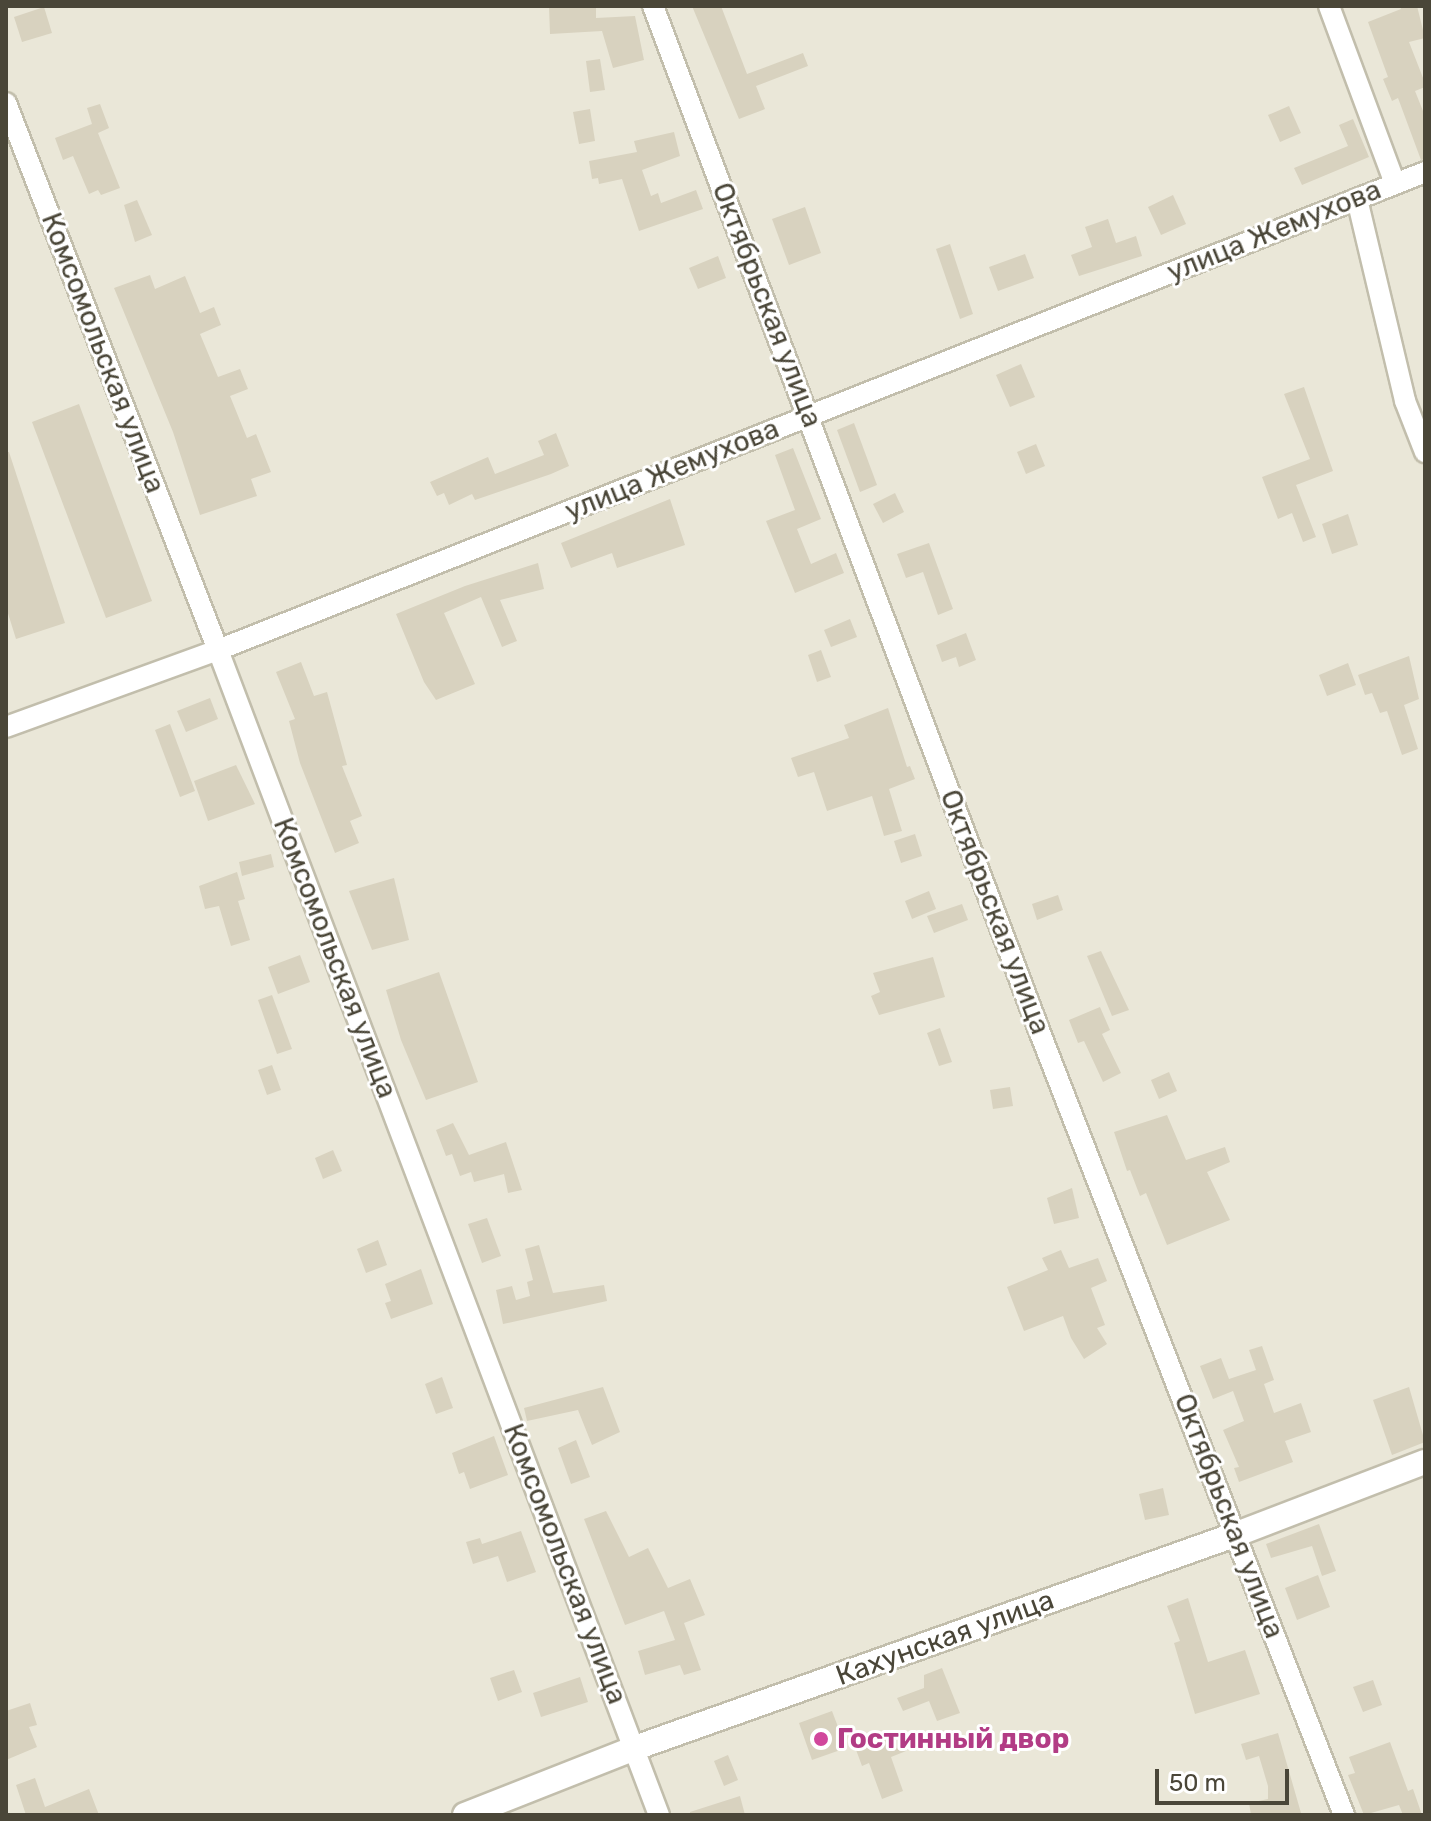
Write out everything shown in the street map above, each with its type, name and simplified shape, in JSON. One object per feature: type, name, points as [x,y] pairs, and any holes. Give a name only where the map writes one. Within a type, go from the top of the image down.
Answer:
[{"type":"street","name":"Октябрьская улица","points":[[653,6],[1042,1038],[1344,1815]]},
{"type":"street","points":[[1329,6],[1395,183]]},
{"type":"street","name":"Комсомольская улица","points":[[6,103],[218,650],[659,1815]]},
{"type":"street","name":"улица Жемухова","points":[[6,727],[218,650],[1425,172]]},
{"type":"street","points":[[1357,199],[1405,401],[1425,452]]},
{"type":"street","name":"Кахунская улица","points":[[465,1815],[635,1748],[1237,1534],[1425,1462]]},
{"type":"shaded area","points":[[6,6],[1425,6],[1425,1815],[6,1815]]},
{"type":"building","points":[[549,6],[596,6],[596,18],[635,16],[644,60],[613,68],[602,31],[550,34]]},
{"type":"building","points":[[692,6],[721,6],[747,74],[803,53],[808,66],[756,86],[765,109],[739,119]]},
{"type":"building","points":[[1400,6],[1417,6],[1425,38],[1409,42],[1425,83],[1425,87],[1415,91],[1425,116],[1425,159],[1421,160],[1398,98],[1392,101],[1383,79],[1388,77],[1368,22],[1401,9]]},
{"type":"building","points":[[44,7],[52,33],[22,42],[14,17]]},
{"type":"building","points":[[600,59],[605,90],[590,92],[586,61]]},
{"type":"building","points":[[100,104],[109,128],[98,133],[120,188],[101,195],[98,190],[89,194],[73,156],[63,160],[55,138],[92,124],[87,108]]},
{"type":"building","points":[[1289,106],[1301,133],[1280,142],[1268,115]]},
{"type":"building","points":[[590,109],[595,141],[579,144],[573,112]]},
{"type":"building","points":[[1353,119],[1369,157],[1302,185],[1294,168],[1348,146],[1339,125]]},
{"type":"building","points":[[674,132],[680,156],[642,170],[651,196],[658,193],[661,203],[696,190],[703,209],[639,231],[622,179],[599,184],[598,178],[592,179],[589,161],[637,152],[634,141]]},
{"type":"building","points":[[1173,195],[1186,224],[1161,235],[1148,207]]},
{"type":"building","points":[[137,200],[152,235],[135,242],[124,205]]},
{"type":"building","points":[[805,207],[821,253],[789,265],[772,219]]},
{"type":"building","points":[[1108,219],[1116,243],[1136,236],[1142,256],[1079,276],[1071,255],[1092,247],[1085,227]]},
{"type":"building","points":[[950,244],[973,314],[960,319],[936,249]]},
{"type":"building","points":[[1025,254],[1034,278],[998,291],[989,267]]},
{"type":"building","points":[[718,256],[726,278],[698,289],[689,268]]},
{"type":"building","points":[[150,275],[155,289],[185,276],[200,313],[214,307],[221,325],[200,334],[218,377],[240,369],[248,389],[230,396],[247,438],[256,434],[271,472],[251,479],[257,496],[200,515],[173,432],[114,288]]},
{"type":"building","points":[[1021,364],[1035,397],[1010,407],[996,375]]},
{"type":"building","points":[[1304,387],[1333,471],[1296,485],[1316,537],[1303,542],[1292,513],[1278,519],[1262,477],[1310,459],[1284,394]]},
{"type":"building","points":[[79,404],[152,601],[106,618],[32,422]]},
{"type":"building","points":[[854,423],[877,485],[860,492],[837,430]]},
{"type":"building","points":[[556,433],[569,466],[551,474],[475,500],[472,494],[449,505],[444,493],[437,496],[430,482],[488,457],[495,474],[544,455],[538,441]]},
{"type":"building","points":[[1036,444],[1045,466],[1026,474],[1017,452]]},
{"type":"building","points":[[793,448],[821,519],[797,529],[811,564],[836,553],[844,573],[795,593],[766,521],[795,510],[775,455]]},
{"type":"building","points":[[6,452],[9,452],[65,623],[16,639],[6,607]]},
{"type":"building","points":[[895,493],[904,512],[883,523],[873,504]]},
{"type":"building","points":[[670,499],[685,545],[617,568],[612,553],[571,568],[561,543]]},
{"type":"building","points":[[1348,514],[1358,545],[1332,554],[1322,524]]},
{"type":"building","points":[[929,543],[953,609],[938,615],[923,572],[906,578],[897,554]]},
{"type":"building","points":[[538,563],[544,589],[500,600],[517,641],[502,647],[481,597],[444,613],[475,684],[436,700],[424,682],[396,614],[465,586]]},
{"type":"building","points":[[850,619],[857,637],[831,647],[824,630]]},
{"type":"building","points":[[966,633],[976,660],[959,667],[956,657],[942,662],[936,645]]},
{"type":"building","points":[[821,650],[831,677],[817,682],[808,655]]},
{"type":"building","points":[[1409,656],[1419,699],[1404,705],[1418,749],[1402,755],[1387,711],[1380,713],[1372,693],[1365,695],[1358,675]]},
{"type":"building","points":[[301,662],[314,696],[327,692],[347,765],[342,766],[362,816],[350,821],[359,843],[335,853],[300,763],[289,721],[295,719],[276,672]]},
{"type":"building","points":[[1348,663],[1356,685],[1327,696],[1319,675]]},
{"type":"building","points":[[210,698],[218,719],[186,732],[177,711]]},
{"type":"building","points":[[888,708],[907,767],[910,766],[915,779],[889,789],[902,831],[884,836],[872,796],[827,811],[814,772],[798,777],[791,758],[849,738],[844,725]]},
{"type":"building","points":[[170,724],[195,791],[180,797],[155,730]]},
{"type":"building","points":[[236,765],[255,804],[208,821],[194,781]]},
{"type":"building","points":[[915,834],[922,856],[901,863],[894,841]]},
{"type":"building","points":[[271,854],[274,867],[242,876],[239,862]]},
{"type":"building","points":[[237,872],[245,899],[238,901],[250,940],[231,946],[219,906],[205,909],[199,886]]},
{"type":"building","points":[[394,878],[409,940],[372,950],[349,891]]},
{"type":"building","points":[[929,891],[936,909],[912,919],[905,901]]},
{"type":"building","points":[[1058,895],[1063,910],[1037,920],[1032,904]]},
{"type":"building","points":[[962,904],[968,920],[934,933],[927,916]]},
{"type":"building","points":[[1101,951],[1129,1010],[1112,1016],[1087,956]]},
{"type":"building","points":[[300,955],[310,982],[278,994],[268,967]]},
{"type":"building","points":[[933,957],[945,997],[879,1015],[871,996],[880,992],[873,973]]},
{"type":"building","points":[[439,972],[478,1082],[426,1100],[401,1040],[386,990]]},
{"type":"building","points":[[272,995],[292,1049],[277,1054],[258,1000]]},
{"type":"building","points":[[1100,1007],[1110,1030],[1102,1034],[1121,1073],[1103,1082],[1084,1041],[1078,1043],[1069,1020]]},
{"type":"building","points":[[940,1028],[952,1062],[939,1066],[927,1033]]},
{"type":"building","points":[[272,1065],[281,1090],[267,1095],[258,1070]]},
{"type":"building","points":[[1169,1072],[1177,1091],[1159,1099],[1151,1080]]},
{"type":"building","points":[[1010,1087],[1013,1106],[993,1109],[990,1090]]},
{"type":"building","points":[[1167,1115],[1186,1160],[1225,1147],[1230,1162],[1207,1172],[1230,1220],[1167,1245],[1146,1193],[1140,1196],[1130,1170],[1127,1171],[1114,1132]]},
{"type":"building","points":[[453,1123],[469,1155],[506,1142],[522,1190],[508,1193],[504,1174],[474,1182],[471,1172],[460,1176],[452,1154],[446,1156],[436,1130]]},
{"type":"building","points":[[333,1150],[342,1171],[323,1179],[315,1158]]},
{"type":"building","points":[[1072,1188],[1079,1218],[1054,1224],[1047,1198]]},
{"type":"building","points":[[487,1218],[501,1256],[482,1263],[468,1224]]},
{"type":"building","points":[[378,1240],[387,1265],[366,1273],[357,1249]]},
{"type":"building","points":[[539,1245],[553,1293],[604,1285],[607,1301],[503,1324],[496,1290],[512,1286],[516,1300],[530,1296],[527,1282],[533,1280],[525,1249]]},
{"type":"building","points":[[1061,1250],[1069,1268],[1098,1258],[1107,1281],[1091,1288],[1105,1325],[1097,1328],[1107,1344],[1084,1359],[1071,1338],[1063,1316],[1024,1331],[1007,1287],[1048,1270],[1042,1258]]},
{"type":"building","points":[[421,1269],[433,1304],[391,1319],[385,1303],[391,1301],[385,1284]]},
{"type":"building","points":[[1262,1346],[1274,1380],[1264,1384],[1274,1413],[1301,1403],[1311,1432],[1285,1441],[1293,1462],[1239,1482],[1234,1468],[1239,1467],[1223,1430],[1244,1421],[1233,1391],[1213,1399],[1200,1366],[1221,1358],[1229,1379],[1256,1370],[1249,1350]]},
{"type":"building","points":[[442,1377],[453,1408],[436,1414],[425,1384]]},
{"type":"building","points":[[603,1387],[620,1432],[592,1445],[578,1410],[527,1421],[524,1408]]},
{"type":"building","points":[[1409,1387],[1425,1442],[1392,1455],[1373,1400]]},
{"type":"building","points":[[494,1436],[508,1475],[470,1489],[464,1472],[459,1474],[452,1453]]},
{"type":"building","points":[[576,1440],[590,1477],[571,1484],[558,1448]]},
{"type":"building","points":[[1163,1488],[1169,1515],[1145,1520],[1139,1494]]},
{"type":"building","points":[[606,1511],[629,1557],[648,1548],[668,1588],[690,1579],[705,1615],[684,1623],[701,1670],[684,1675],[680,1665],[645,1675],[638,1651],[675,1640],[664,1611],[625,1625],[584,1519]]},
{"type":"building","points":[[1319,1524],[1336,1571],[1322,1576],[1312,1546],[1271,1558],[1266,1544]]},
{"type":"building","points":[[521,1531],[536,1572],[507,1582],[498,1556],[473,1564],[466,1542],[480,1538],[482,1544]]},
{"type":"building","points":[[1318,1575],[1330,1607],[1297,1620],[1285,1588]]},
{"type":"building","points":[[1188,1598],[1208,1662],[1245,1650],[1260,1694],[1195,1714],[1174,1643],[1180,1641],[1167,1606]]},
{"type":"building","points":[[942,1668],[960,1713],[937,1721],[929,1701],[903,1711],[897,1698],[924,1688],[924,1675]]},
{"type":"building","points":[[514,1670],[522,1692],[498,1701],[490,1678]]},
{"type":"building","points":[[580,1677],[588,1702],[541,1717],[533,1693]]},
{"type":"building","points":[[1373,1680],[1382,1705],[1363,1712],[1353,1687]]},
{"type":"building","points":[[30,1703],[37,1725],[29,1727],[37,1747],[6,1760],[6,1711]]},
{"type":"building","points":[[832,1711],[846,1748],[812,1760],[799,1723]]},
{"type":"building","points":[[898,1731],[906,1751],[891,1757],[903,1791],[882,1799],[869,1763],[862,1766],[855,1747]]},
{"type":"building","points":[[1278,1733],[1301,1813],[1251,1815],[1249,1803],[1268,1799],[1268,1786],[1259,1756],[1246,1760],[1241,1744]]},
{"type":"building","points":[[1390,1742],[1408,1791],[1413,1789],[1422,1815],[1403,1815],[1399,1805],[1364,1815],[1348,1775],[1355,1773],[1349,1757]]},
{"type":"building","points":[[728,1755],[738,1780],[724,1786],[714,1761]]},
{"type":"building","points":[[35,1778],[45,1807],[89,1789],[99,1815],[26,1815],[16,1785]]},
{"type":"building","points":[[740,1796],[745,1815],[690,1815],[690,1812]]},
{"type":"place","name":"Гостинный двор","points":[[821,1739]]}]
